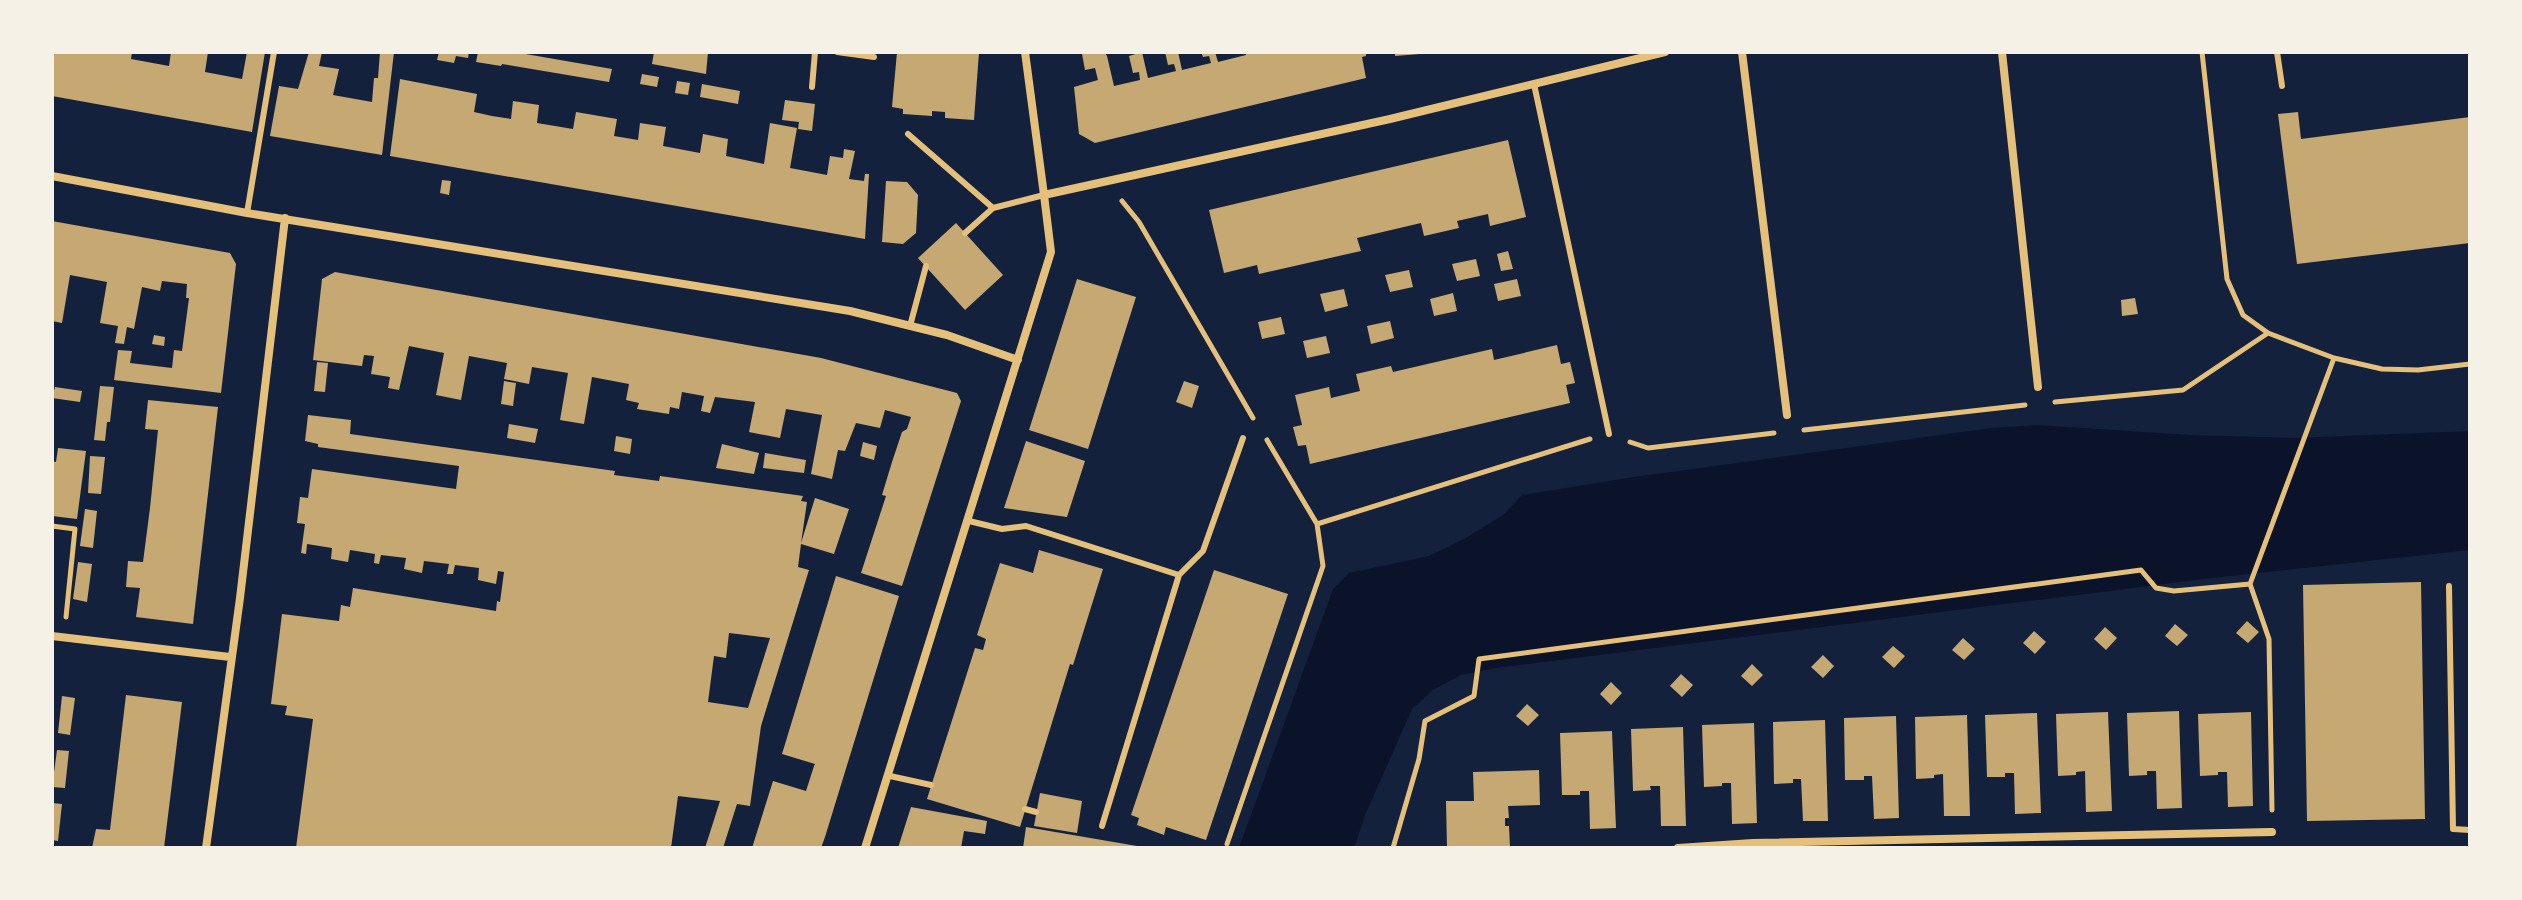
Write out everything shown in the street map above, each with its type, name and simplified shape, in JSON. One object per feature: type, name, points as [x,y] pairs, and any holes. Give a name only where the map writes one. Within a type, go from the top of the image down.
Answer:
[{"type":"street","points":[[865,848],[890,776],[1051,252],[1025,52]]},
{"type":"street","points":[[1044,195],[1390,119],[1665,52]]},
{"type":"street","points":[[1742,52],[1787,415]]},
{"type":"street","points":[[2002,52],[2038,387]]},
{"type":"street","points":[[52,176],[247,213],[850,311],[947,335],[1018,360]]},
{"type":"street","points":[[206,848],[240,598],[285,218]]},
{"type":"street","points":[[52,636],[230,657]]},
{"type":"street","points":[[1678,848],[2272,832]]},
{"type":"lane","points":[[247,213],[274,52]]},
{"type":"lane","points":[[812,87],[815,52]]},
{"type":"lane","points":[[837,52],[874,57]]},
{"type":"lane","points":[[2277,52],[2282,86]]},
{"type":"lane","points":[[1534,84],[1609,434]]},
{"type":"lane","points":[[908,134],[993,208]]},
{"type":"lane","points":[[965,233],[993,208],[1044,195]]},
{"type":"lane","points":[[910,326],[926,266]]},
{"type":"lane","points":[[1102,826],[1179,575],[1203,551],[1243,438]]},
{"type":"lane","points":[[969,521],[1002,529],[1026,526],[1179,575]]},
{"type":"lane","points":[[2449,586],[2453,829],[2470,830]]},
{"type":"lane","points":[[890,776],[931,785]]},
{"type":"lane","points":[[1025,809],[1036,812]]},
{"type":"path","points":[[2202,52],[2227,279],[2243,315],[2268,333],[2334,358],[2382,369],[2418,370],[2470,364]]},
{"type":"path","points":[[1317,524],[1609,434],[1648,448],[2183,390],[2268,333]]},
{"type":"path","points":[[2272,832],[2269,639],[2250,584],[2334,358]]},
{"type":"path","points":[[52,526],[75,529],[64,638]]},
{"type":"path","points":[[1393,848],[1419,759],[1425,721],[1474,696],[1479,659],[2141,570],[2156,588],[2174,591],[2250,584]]},
{"type":"water","points":[[2039,425],[2294,438],[2470,431],[2470,550],[2212,578],[1496,668],[1461,675],[1433,690],[1412,709],[1366,813],[1354,848],[1239,848],[1333,589],[1349,573],[1429,556],[1503,515],[1522,495],[1991,428]]},
{"type":"building","points":[[52,52],[132,52],[131,59],[169,66],[171,52],[208,52],[205,72],[242,79],[247,52],[265,52],[252,132],[52,96]]},
{"type":"building","points":[[309,52],[322,52],[319,66],[339,69],[333,95],[372,102],[380,52],[394,52],[382,155],[270,136],[279,86],[298,89]]},
{"type":"building","points":[[439,52],[469,52],[468,58],[456,56],[454,63],[437,60]]},
{"type":"building","points":[[478,52],[514,52],[612,69],[609,82],[476,62]]},
{"type":"building","points":[[654,52],[708,52],[706,74],[652,64]]},
{"type":"building","points":[[897,52],[979,52],[974,120],[945,118],[945,112],[932,111],[932,116],[903,114],[903,109],[892,107]]},
{"type":"building","points":[[1104,52],[1107,56],[1114,86],[1140,80],[1139,72],[1133,73],[1129,56],[1142,52],[1148,78],[1176,71],[1174,64],[1168,65],[1165,52],[1178,52],[1182,70],[1211,63],[1209,56],[1203,57],[1201,52],[1215,52],[1218,62],[1246,55],[1245,52],[1366,52],[1366,56],[1362,57],[1366,78],[1095,143],[1079,134],[1074,87],[1098,80],[1095,68],[1085,70],[1082,54]]},
{"type":"building","points":[[1395,52],[1420,52],[1420,54],[1395,56]]},
{"type":"building","points":[[642,74],[659,77],[657,87],[640,84]]},
{"type":"building","points":[[400,79],[477,94],[474,112],[492,116],[511,119],[513,101],[539,105],[537,123],[573,129],[576,112],[617,119],[614,136],[638,140],[640,123],[666,127],[663,146],[700,153],[703,134],[728,139],[726,156],[764,164],[770,123],[797,128],[790,168],[827,175],[830,156],[843,158],[844,149],[855,151],[849,179],[864,181],[865,174],[869,174],[865,239],[390,156]]},
{"type":"building","points":[[677,81],[690,83],[688,95],[675,93]]},
{"type":"building","points":[[702,84],[740,91],[738,104],[700,97]]},
{"type":"building","points":[[785,100],[815,104],[812,131],[798,129],[799,122],[782,120]]},
{"type":"building","points":[[2298,112],[2301,139],[2470,117],[2470,243],[2297,264],[2278,114]]},
{"type":"building","points":[[1508,140],[1526,217],[1490,226],[1488,214],[1457,221],[1459,228],[1424,236],[1421,223],[1357,238],[1361,251],[1259,274],[1257,265],[1224,273],[1209,210]]},
{"type":"building","points":[[442,180],[451,181],[449,195],[440,193]]},
{"type":"building","points":[[886,181],[907,182],[918,195],[916,233],[903,244],[882,242]]},
{"type":"building","points":[[52,221],[230,253],[236,264],[221,393],[114,380],[118,350],[132,351],[130,363],[172,368],[174,350],[182,351],[189,298],[186,298],[187,284],[162,281],[160,291],[142,287],[134,329],[127,327],[124,344],[115,343],[118,326],[100,323],[107,282],[70,275],[62,323],[52,321]]},
{"type":"building","points":[[956,223],[1003,275],[965,310],[918,258]]},
{"type":"building","points":[[1508,251],[1513,269],[1501,271],[1497,254]]},
{"type":"building","points":[[1476,259],[1480,276],[1457,281],[1452,264]]},
{"type":"building","points":[[1409,270],[1413,287],[1390,292],[1385,275]]},
{"type":"building","points":[[335,272],[821,358],[957,393],[961,401],[902,586],[861,573],[886,496],[882,495],[892,462],[902,432],[907,429],[911,417],[885,410],[880,428],[856,423],[845,451],[838,450],[832,479],[811,474],[822,415],[786,409],[780,438],[749,432],[755,402],[715,397],[710,413],[701,411],[704,396],[682,392],[679,409],[670,407],[669,414],[637,409],[639,403],[626,400],[629,384],[592,377],[584,424],[560,420],[568,373],[532,367],[529,384],[504,379],[507,363],[469,356],[461,400],[436,395],[444,353],[409,346],[399,390],[388,388],[390,377],[371,374],[374,356],[364,355],[362,366],[313,360],[322,279]]},
{"type":"building","points":[[1077,279],[1136,297],[1088,449],[1029,430]]},
{"type":"building","points":[[1517,279],[1521,296],[1498,301],[1494,284]]},
{"type":"building","points":[[1344,289],[1348,306],[1325,312],[1320,294]]},
{"type":"building","points":[[1453,293],[1457,311],[1434,316],[1430,299]]},
{"type":"building","points":[[2135,298],[2138,314],[2122,316],[2121,300]]},
{"type":"building","points":[[1281,317],[1285,334],[1262,339],[1258,322]]},
{"type":"building","points":[[1390,321],[1394,338],[1371,344],[1367,326]]},
{"type":"building","points":[[154,335],[165,337],[164,346],[152,344]]},
{"type":"building","points":[[1326,336],[1330,353],[1307,358],[1303,341]]},
{"type":"building","points":[[1557,345],[1561,364],[1570,362],[1575,383],[1566,385],[1570,403],[1310,464],[1306,445],[1298,446],[1293,427],[1302,425],[1295,395],[1329,387],[1331,398],[1360,391],[1356,374],[1391,366],[1393,372],[1492,349],[1494,360]]},
{"type":"building","points":[[317,362],[328,363],[325,392],[314,391]]},
{"type":"building","points":[[504,381],[516,383],[513,406],[501,404]]},
{"type":"building","points":[[1184,381],[1199,386],[1192,408],[1176,402]]},
{"type":"building","points":[[100,386],[114,387],[105,441],[94,440]]},
{"type":"building","points":[[55,387],[82,391],[80,402],[52,398]]},
{"type":"building","points":[[148,400],[218,407],[193,624],[136,617],[140,588],[126,587],[128,561],[143,562],[150,508],[158,430],[145,429]]},
{"type":"building","points":[[308,415],[351,420],[350,434],[615,471],[614,475],[659,481],[660,476],[803,496],[801,501],[807,502],[801,543],[815,498],[849,509],[834,554],[801,544],[798,567],[809,570],[761,726],[750,806],[737,804],[723,848],[705,848],[720,801],[678,796],[671,848],[296,848],[313,719],[285,715],[287,706],[271,704],[282,614],[339,621],[341,605],[350,607],[353,588],[496,611],[504,572],[498,571],[496,584],[478,580],[479,568],[455,565],[453,574],[447,574],[449,564],[424,561],[422,573],[404,569],[406,558],[381,555],[379,564],[374,563],[375,554],[350,550],[348,562],[331,559],[332,548],[307,544],[306,554],[301,553],[305,524],[297,523],[300,497],[308,498],[312,469],[456,489],[459,466],[318,447],[318,444],[305,441]],"holes":[[[729,633],[770,638],[748,708],[708,702],[714,656],[726,658]]]},
{"type":"building","points":[[509,424],[538,429],[535,443],[507,438]]},
{"type":"building","points":[[616,436],[632,439],[630,454],[614,451]]},
{"type":"building","points":[[1026,441],[1085,461],[1067,517],[1004,508]]},
{"type":"building","points":[[863,442],[877,446],[874,460],[860,456]]},
{"type":"building","points":[[722,444],[759,453],[754,474],[716,468]]},
{"type":"building","points":[[58,448],[86,451],[77,519],[52,516],[52,461],[56,462]]},
{"type":"building","points":[[765,453],[806,460],[804,473],[763,468]]},
{"type":"building","points":[[90,456],[105,457],[101,494],[88,493]]},
{"type":"building","points":[[85,509],[97,511],[93,548],[80,546]]},
{"type":"building","points":[[1039,550],[1103,569],[1020,827],[927,799],[975,648],[983,650],[986,639],[977,635],[1000,563],[1033,573]]},
{"type":"building","points":[[78,562],[92,564],[87,602],[73,599]]},
{"type":"building","points":[[1214,570],[1288,594],[1206,840],[1166,827],[1164,835],[1137,825],[1139,818],[1131,815]]},
{"type":"building","points":[[836,576],[899,596],[825,837],[821,848],[752,848],[773,781],[806,791],[815,764],[782,754]]},
{"type":"building","points":[[2421,582],[2425,819],[2307,821],[2303,585]]},
{"type":"building","points":[[2247,621],[2259,632],[2248,643],[2236,633]]},
{"type":"building","points":[[2175,624],[2188,635],[2177,646],[2165,636]]},
{"type":"building","points":[[2105,627],[2117,638],[2106,650],[2094,639]]},
{"type":"building","points":[[2034,631],[2046,642],[2035,654],[2023,643]]},
{"type":"building","points":[[1963,638],[1975,649],[1964,660],[1952,650]]},
{"type":"building","points":[[1893,646],[1905,656],[1894,668],[1882,657]]},
{"type":"building","points":[[1823,655],[1834,666],[1823,678],[1811,667]]},
{"type":"building","points":[[1752,664],[1763,675],[1752,686],[1741,676]]},
{"type":"building","points":[[1681,674],[1693,685],[1682,697],[1670,686]]},
{"type":"building","points":[[1611,682],[1622,693],[1611,705],[1600,694]]},
{"type":"building","points":[[126,695],[182,702],[164,848],[92,848],[96,829],[110,830]]},
{"type":"building","points":[[62,696],[75,698],[70,735],[58,733]]},
{"type":"building","points":[[1527,704],[1539,715],[1528,726],[1516,716]]},
{"type":"building","points":[[2179,711],[2182,808],[2157,809],[2156,771],[2129,776],[2127,713]]},
{"type":"building","points":[[2108,712],[2112,811],[2086,812],[2085,771],[2058,776],[2056,714]]},
{"type":"building","points":[[2251,712],[2253,806],[2228,807],[2227,772],[2200,776],[2198,714]]},
{"type":"building","points":[[2037,713],[2041,813],[2015,814],[2014,773],[2005,773],[2005,777],[1987,777],[1985,715]]},
{"type":"building","points":[[1967,715],[1970,816],[1944,816],[1943,774],[1916,779],[1915,717]]},
{"type":"building","points":[[1896,716],[1899,818],[1874,819],[1872,776],[1864,776],[1864,780],[1845,780],[1844,718]]},
{"type":"building","points":[[1825,720],[1828,821],[1803,821],[1801,779],[1793,779],[1793,783],[1774,784],[1773,722]]},
{"type":"building","points":[[1754,723],[1757,823],[1732,824],[1731,783],[1704,787],[1702,725]]},
{"type":"building","points":[[1683,727],[1686,826],[1661,826],[1660,786],[1633,791],[1631,729]]},
{"type":"building","points":[[1612,731],[1616,828],[1590,829],[1589,791],[1580,791],[1580,795],[1562,795],[1560,733]]},
{"type":"building","points":[[57,750],[69,751],[65,788],[52,787]]},
{"type":"building","points":[[1539,770],[1540,805],[1508,806],[1509,818],[1505,818],[1505,826],[1509,826],[1510,848],[1447,848],[1446,801],[1474,801],[1473,772]]},
{"type":"building","points":[[1040,793],[1082,801],[1077,833],[1034,826]]},
{"type":"building","points":[[52,803],[62,804],[58,841],[52,840]]},
{"type":"building","points":[[911,807],[987,821],[985,834],[964,831],[961,848],[898,848]]},
{"type":"building","points":[[1026,827],[1137,846],[1023,848]]}]
